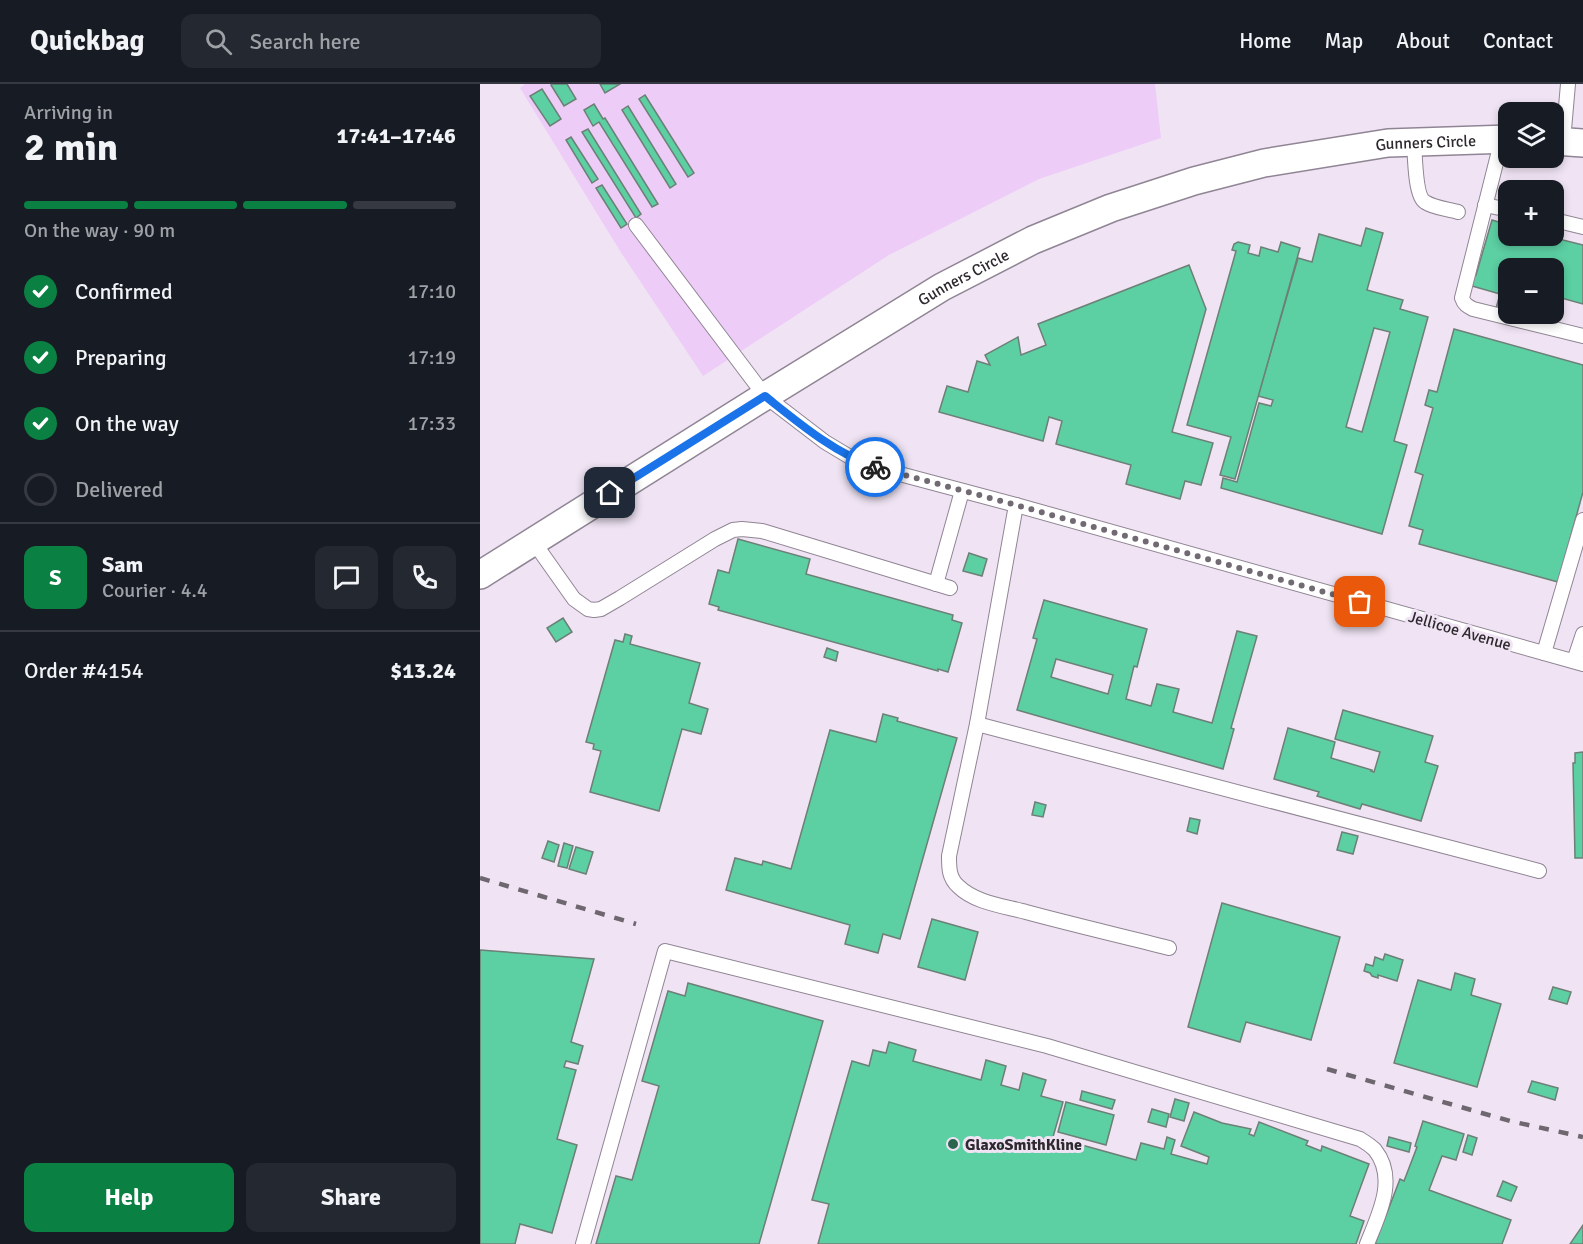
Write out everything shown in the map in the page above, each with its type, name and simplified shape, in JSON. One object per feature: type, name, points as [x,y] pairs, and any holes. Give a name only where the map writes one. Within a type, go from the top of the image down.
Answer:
[{"type":"street","name":"Gunners Circle","points":[[480,575],[942,287],[1033,240],[1111,208],[1194,181],[1264,163],[1388,143],[1498,139]]},
{"type":"lane","points":[[1567,142],[1568,84]]},
{"type":"lane","points":[[1414,142],[1421,197],[1428,204],[1458,212]]},
{"type":"lane","points":[[1498,162],[1462,298],[1466,306],[1482,312],[1583,336]]},
{"type":"lane","points":[[1485,205],[1498,208]]},
{"type":"lane","points":[[1564,222],[1583,227]]},
{"type":"lane","name":"Jellicoe Avenue","points":[[636,225],[765,396],[825,442],[855,460],[881,470],[1016,505],[1578,663]]},
{"type":"lane","points":[[936,584],[962,491]]},
{"type":"lane","points":[[1016,505],[977,724],[949,856],[951,876],[956,884],[972,896],[984,901],[1169,948]]},
{"type":"lane","points":[[1544,653],[1583,520]]},
{"type":"lane","points":[[533,541],[574,599],[588,609],[594,610],[602,609],[715,539],[742,529],[762,531],[950,588]]},
{"type":"lane","points":[[1578,663],[1583,634]]},
{"type":"lane","points":[[977,724],[1539,871]]},
{"type":"lane","points":[[583,1244],[665,951],[1047,1046],[1360,1139],[1374,1149],[1380,1159],[1386,1186],[1382,1206],[1367,1244]]},
{"type":"shaded area","points":[[525,84],[1155,84],[1161,138],[1039,179],[889,255],[703,376],[620,251],[520,88]]},
{"type":"building","points":[[552,84],[567,84],[576,99],[564,106]]},
{"type":"building","points":[[600,84],[620,84],[605,93]]},
{"type":"building","points":[[542,89],[561,119],[550,126],[530,96]]},
{"type":"building","points":[[645,95],[694,173],[688,177],[639,99]]},
{"type":"building","points":[[594,104],[658,204],[652,207],[599,122],[593,126],[584,110]]},
{"type":"building","points":[[628,106],[676,184],[670,188],[622,110]]},
{"type":"building","points":[[588,129],[641,214],[636,218],[582,132]]},
{"type":"building","points":[[571,137],[598,179],[592,183],[566,140]]},
{"type":"building","points":[[602,185],[627,224],[621,228],[596,188]]},
{"type":"building","points":[[1492,220],[1498,222],[1498,246],[1564,246],[1564,240],[1583,245],[1583,304],[1564,299],[1564,258],[1498,258],[1498,293],[1472,286]]},
{"type":"building","points":[[1366,228],[1383,233],[1367,290],[1403,300],[1400,309],[1428,317],[1394,441],[1407,445],[1382,534],[1221,488],[1223,478],[1237,482],[1259,403],[1271,406],[1273,400],[1258,396],[1298,258],[1312,262],[1319,234],[1361,246]],"holes":[[[1374,328],[1390,332],[1362,432],[1346,427]]]},
{"type":"building","points":[[1238,242],[1250,245],[1248,253],[1259,256],[1261,247],[1278,252],[1281,242],[1300,248],[1235,479],[1220,475],[1231,437],[1187,425],[1236,251],[1232,250],[1234,244]]},
{"type":"building","points":[[1189,265],[1206,309],[1172,432],[1213,443],[1201,485],[1185,481],[1180,499],[1126,484],[1131,465],[1056,444],[1062,421],[1049,417],[1043,441],[939,412],[947,386],[968,392],[977,361],[990,365],[985,355],[1018,337],[1021,355],[1046,345],[1038,324]]},
{"type":"building","points":[[1454,329],[1583,365],[1583,492],[1558,582],[1419,544],[1423,530],[1409,526],[1423,475],[1415,472],[1433,408],[1425,405],[1429,390],[1437,392]]},
{"type":"building","points":[[738,539],[810,559],[806,574],[953,615],[952,620],[962,623],[948,672],[718,610],[719,607],[709,604],[718,570],[729,573]]},
{"type":"building","points":[[969,553],[987,559],[982,576],[963,571]]},
{"type":"building","points":[[1044,600],[1147,629],[1137,667],[1134,666],[1126,699],[1151,706],[1157,684],[1179,689],[1173,712],[1212,723],[1237,631],[1257,636],[1231,728],[1234,729],[1223,769],[1017,710],[1037,639],[1033,638]],"holes":[[[1056,659],[1113,675],[1108,694],[1051,677]]]},
{"type":"building","points":[[563,618],[572,632],[556,642],[547,628]]},
{"type":"building","points":[[625,634],[632,636],[630,644],[700,663],[689,703],[708,709],[701,734],[682,729],[659,811],[590,792],[601,751],[593,749],[594,744],[586,742],[615,640],[623,642]]},
{"type":"building","points":[[827,648],[838,652],[836,661],[824,657]]},
{"type":"building","points":[[1343,710],[1433,736],[1425,762],[1438,766],[1421,821],[1362,804],[1360,809],[1317,796],[1319,792],[1274,779],[1288,728],[1335,742],[1331,758],[1374,772],[1380,752],[1335,739]]},
{"type":"building","points":[[883,714],[898,718],[897,721],[957,738],[900,939],[883,934],[878,953],[845,944],[850,925],[726,890],[735,858],[762,865],[763,861],[791,869],[830,730],[876,742]]},
{"type":"building","points":[[1583,752],[1583,858],[1575,858],[1573,763],[1575,763],[1575,753]]},
{"type":"building","points":[[1035,802],[1046,805],[1043,817],[1032,815]]},
{"type":"building","points":[[1190,818],[1200,820],[1197,834],[1187,831]]},
{"type":"building","points":[[1342,832],[1358,836],[1353,854],[1337,850]]},
{"type":"building","points":[[548,841],[559,845],[554,862],[542,858]]},
{"type":"building","points":[[564,843],[573,846],[567,868],[558,866]]},
{"type":"building","points":[[576,847],[593,852],[586,874],[569,869]]},
{"type":"building","points":[[1222,903],[1340,937],[1311,1040],[1246,1022],[1240,1042],[1188,1027]]},
{"type":"building","points":[[932,919],[978,932],[965,980],[918,967]]},
{"type":"building","points":[[480,950],[594,959],[571,1042],[583,1046],[578,1064],[566,1061],[564,1067],[576,1070],[557,1139],[577,1145],[552,1233],[520,1224],[515,1244],[480,1244]]},
{"type":"building","points":[[1385,954],[1403,960],[1397,981],[1378,975],[1378,978],[1364,971],[1366,964],[1373,966],[1375,957],[1383,960]]},
{"type":"building","points":[[1455,973],[1475,979],[1471,995],[1501,1004],[1477,1087],[1394,1063],[1418,980],[1451,990]]},
{"type":"building","points":[[688,983],[823,1021],[759,1244],[596,1244],[616,1176],[632,1180],[659,1086],[642,1081],[668,991],[685,996]]},
{"type":"building","points":[[1553,987],[1571,992],[1567,1004],[1549,999]]},
{"type":"building","name":"GlaxoSmithKline","points":[[889,1042],[916,1050],[913,1061],[981,1080],[986,1060],[1006,1066],[1001,1085],[1019,1090],[1023,1073],[1046,1080],[1041,1096],[1063,1102],[1053,1137],[1136,1160],[1141,1143],[1164,1149],[1167,1137],[1175,1140],[1171,1154],[1207,1164],[1209,1157],[1181,1146],[1194,1112],[1222,1123],[1251,1129],[1249,1134],[1254,1136],[1259,1122],[1308,1141],[1306,1145],[1321,1151],[1322,1146],[1369,1164],[1350,1216],[1364,1221],[1356,1244],[818,1244],[829,1204],[812,1200],[852,1061],[869,1066],[873,1050],[886,1053]]},
{"type":"building","points":[[1532,1081],[1558,1088],[1555,1100],[1528,1092]]},
{"type":"building","points":[[1082,1091],[1115,1100],[1112,1109],[1080,1100]]},
{"type":"building","points":[[1175,1099],[1189,1103],[1184,1121],[1170,1117]]},
{"type":"building","points":[[1066,1102],[1114,1115],[1106,1145],[1058,1132]]},
{"type":"building","points":[[1152,1109],[1169,1114],[1166,1127],[1148,1122]]},
{"type":"building","points":[[1423,1121],[1464,1134],[1456,1160],[1442,1156],[1429,1190],[1511,1220],[1502,1244],[1375,1244],[1400,1179],[1404,1181],[1417,1147],[1415,1146]]},
{"type":"building","points":[[1468,1135],[1477,1138],[1472,1155],[1463,1152]]},
{"type":"building","points":[[1389,1137],[1411,1143],[1409,1152],[1387,1146]]},
{"type":"building","points":[[1503,1181],[1517,1187],[1511,1201],[1497,1196]]},
{"type":"building","points":[[1583,1225],[1583,1244],[1570,1244]]},
{"type":"railway","points":[[480,878],[636,924]]},
{"type":"railway","points":[[1327,1069],[1510,1121],[1583,1137]]},
{"type":"way so far","points":[[875,467],[1360,602]]},
{"type":"place","name":"GlaxoSmithKline","points":[[953,1144]]},
{"type":"route","points":[[610,493],[765,396],[825,442],[855,460],[875,467]]}]
